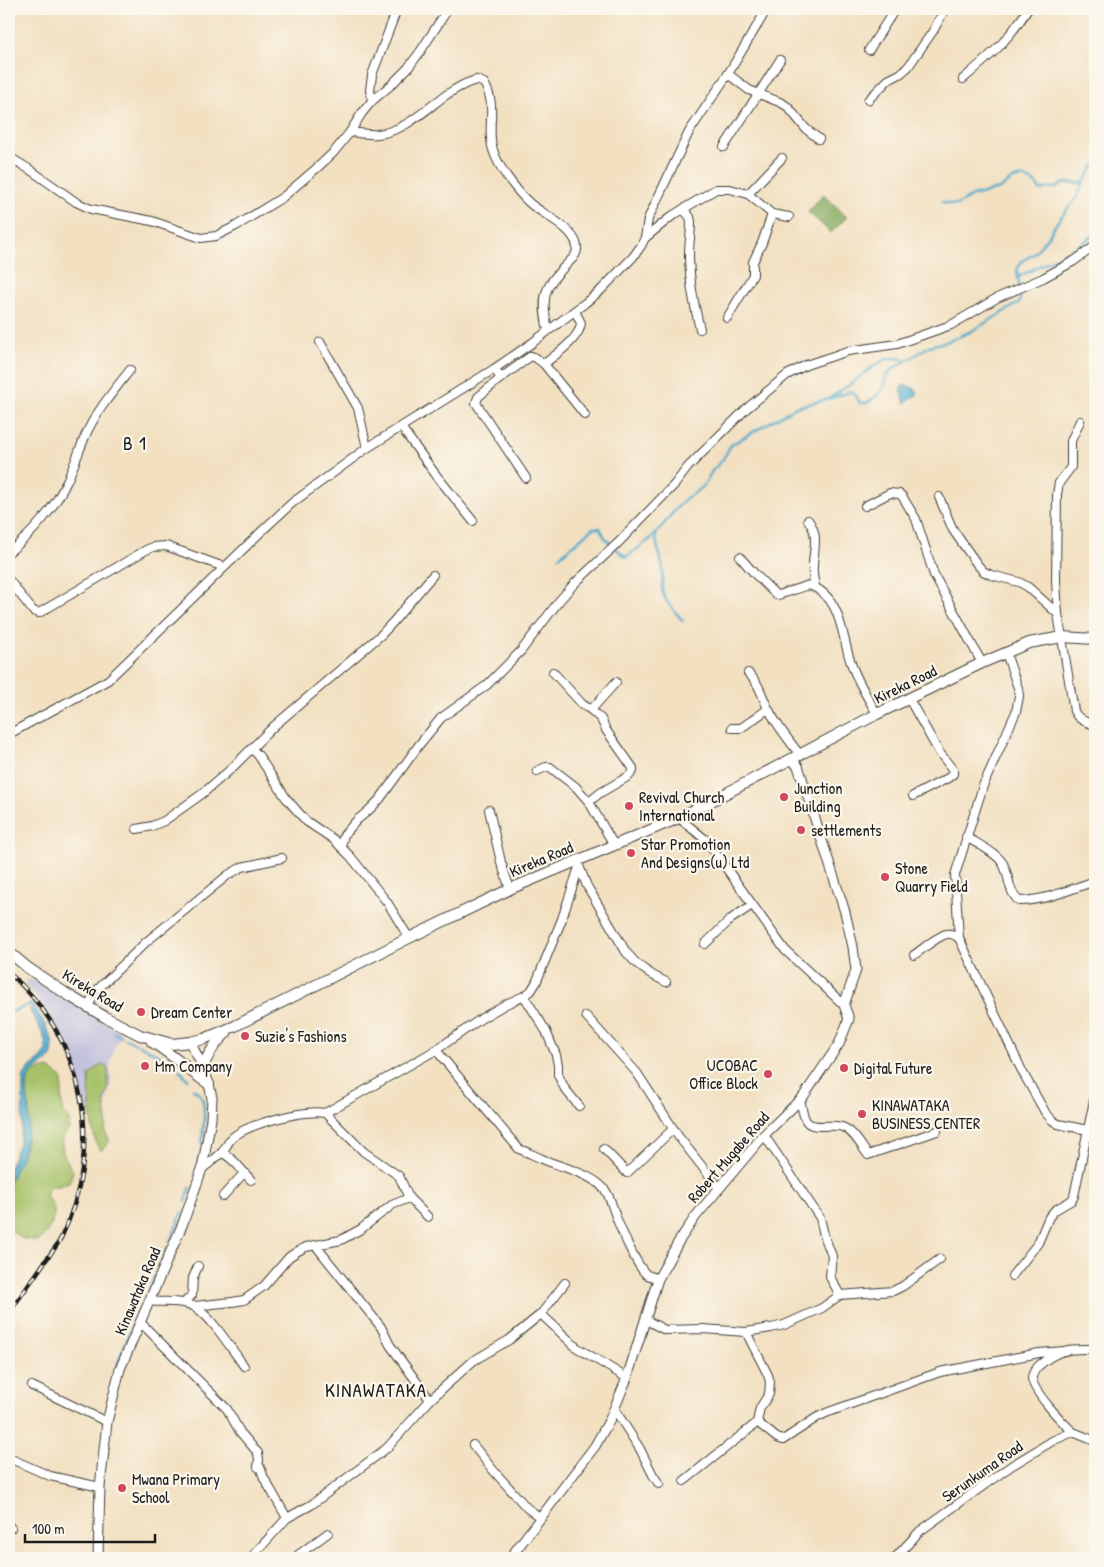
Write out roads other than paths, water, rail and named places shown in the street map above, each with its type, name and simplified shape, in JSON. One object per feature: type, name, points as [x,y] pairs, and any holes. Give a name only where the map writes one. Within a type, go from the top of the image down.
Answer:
[{"type":"main road","name":"Kireka Road","points":[[9,952],[28,968],[88,1007],[140,1035],[172,1044],[204,1039],[235,1026],[510,889],[579,863],[614,845],[679,818],[878,714],[1006,653],[1029,643],[1062,636],[1095,639]]},
{"type":"main road","points":[[203,1067],[214,1044],[235,1026]]},
{"type":"main road","points":[[140,1035],[160,1047],[209,1084]]},
{"type":"street","points":[[372,100],[370,82],[397,9]]},
{"type":"street","points":[[9,158],[29,169],[76,202],[91,209],[152,221],[202,238],[210,238],[225,232],[283,197],[318,168],[350,132],[372,100],[408,68],[448,9]]},
{"type":"street","points":[[645,238],[648,219],[689,132],[728,74],[767,9]]},
{"type":"street","points":[[869,50],[895,9]]},
{"type":"street","points":[[868,100],[888,80],[900,74],[908,67],[934,31],[945,9]]},
{"type":"street","points":[[963,79],[1002,46],[1028,9]]},
{"type":"street","points":[[724,147],[780,60]]},
{"type":"street","points":[[728,74],[757,94],[782,103],[806,129],[819,139]]},
{"type":"street","points":[[350,132],[378,134],[391,131],[412,121],[461,85],[477,80],[484,83],[490,96],[492,108],[491,141],[498,160],[518,191],[537,209],[561,224],[569,233],[577,248],[574,257],[557,274],[546,291],[543,308],[548,330]]},
{"type":"street","points":[[748,194],[782,158]]},
{"type":"street","points":[[9,734],[108,680],[292,503],[367,448],[494,369],[575,311],[601,290],[633,257],[645,238],[665,221],[716,189],[730,189],[748,194],[772,214],[789,218]]},
{"type":"street","points":[[683,210],[692,222],[689,254],[690,271],[700,329]]},
{"type":"street","points":[[727,318],[754,275],[753,262],[772,214]]},
{"type":"street","points":[[341,846],[344,835],[380,799],[441,718],[487,685],[521,651],[574,584],[617,544],[675,484],[688,467],[746,409],[786,375],[806,365],[848,351],[897,344],[951,325],[997,298],[1074,261],[1095,246]]},
{"type":"street","points":[[544,364],[565,347],[579,331],[581,320],[575,311]]},
{"type":"street","points":[[320,342],[358,408],[367,448]]},
{"type":"street","points":[[526,478],[476,403],[478,397],[531,356],[544,364],[585,415]]},
{"type":"street","points":[[494,369],[501,378]]},
{"type":"street","points":[[9,552],[22,542],[52,506],[66,482],[96,416],[130,370]]},
{"type":"street","points":[[1080,421],[1071,441],[1071,467],[1060,483],[1057,494],[1056,580],[1058,614],[1074,711],[1076,716],[1084,721],[1095,724]]},
{"type":"street","points":[[401,427],[473,521]]},
{"type":"street","points":[[865,506],[890,493],[894,492],[902,496],[916,519],[934,575],[982,664]]},
{"type":"street","points":[[939,497],[953,530],[976,564],[983,571],[1019,582],[1028,587],[1058,614]]},
{"type":"street","points":[[808,520],[813,527],[815,543],[812,566],[815,587]]},
{"type":"street","points":[[9,580],[33,611],[39,613],[153,547],[166,546],[224,567]]},
{"type":"street","points":[[740,557],[775,594],[778,595],[809,585],[820,590],[836,608],[851,664],[878,714]]},
{"type":"street","points":[[136,829],[152,826],[164,821],[202,794],[231,769],[274,726],[380,635],[433,575]]},
{"type":"street","points":[[1006,653],[1019,696],[1016,712],[983,786],[955,875],[959,938],[1023,1073],[1045,1112],[1058,1124],[1088,1130],[1095,1142]]},
{"type":"street","points":[[553,672],[582,704],[601,720],[633,771],[629,776],[600,792],[589,802]]},
{"type":"street","points":[[748,673],[760,688],[768,709],[796,758]]},
{"type":"street","points":[[591,710],[616,682]]},
{"type":"street","points":[[909,699],[939,752],[953,770],[953,774],[948,778],[913,796]]},
{"type":"street","points":[[732,728],[741,728],[768,709]]},
{"type":"street","points":[[252,749],[258,755],[286,798],[306,821],[341,846],[387,902],[409,938]]},
{"type":"street","name":"Robert Mugabe Road","points":[[510,1558],[595,1446],[614,1410],[627,1378],[658,1279],[679,1241],[719,1188],[764,1135],[800,1100],[825,1067],[839,1044],[849,1019],[844,1005],[856,970],[853,947],[845,912],[796,758]]},
{"type":"street","points":[[537,771],[550,767],[576,787],[589,802],[614,845]]},
{"type":"street","points":[[489,810],[497,848],[510,889]]},
{"type":"street","points":[[679,818],[706,840],[785,950],[844,1005]]},
{"type":"street","points":[[966,837],[1002,862],[1013,896],[1019,901],[1028,901],[1052,895],[1095,881]]},
{"type":"street","points":[[88,1007],[95,992],[140,947],[173,918],[228,875],[242,867],[282,858]]},
{"type":"street","points":[[579,863],[587,886],[626,952],[646,972],[666,982]]},
{"type":"street","points":[[202,1168],[222,1153],[232,1138],[246,1129],[309,1113],[325,1113],[436,1050],[482,1018],[524,996],[536,983],[562,919],[579,863]]},
{"type":"street","points":[[705,944],[731,919],[752,905]]},
{"type":"street","points":[[914,955],[947,934],[959,938]]},
{"type":"street","points":[[524,996],[546,1031],[556,1054],[558,1075],[565,1089],[579,1106]]},
{"type":"street","points":[[586,1016],[637,1072],[684,1146],[719,1188]]},
{"type":"street","name":"Kinawataka Road","points":[[98,1558],[100,1487],[107,1422],[120,1369],[183,1223],[202,1168],[211,1119],[212,1098],[209,1084],[203,1067],[190,1042]]},
{"type":"street","points":[[436,1050],[519,1149],[586,1177],[598,1183],[606,1190],[623,1236],[637,1260],[647,1274],[658,1279]]},
{"type":"street","points":[[1012,1276],[1038,1243],[1049,1217],[1055,1210],[1072,1200],[1074,1196],[1095,1096]]},
{"type":"street","points":[[800,1100],[807,1122],[812,1125],[843,1127],[850,1131],[868,1155],[937,1131]]},
{"type":"street","points":[[325,1113],[364,1152],[399,1176],[409,1198],[428,1217]]},
{"type":"street","points":[[604,1149],[627,1173],[673,1129]]},
{"type":"street","points":[[764,1135],[820,1218],[832,1256],[830,1277],[840,1295]]},
{"type":"street","points":[[222,1153],[226,1154],[251,1180]]},
{"type":"street","points":[[223,1196],[244,1173]]},
{"type":"street","points":[[149,1301],[184,1303],[194,1306],[244,1300],[264,1286],[289,1257],[306,1248],[341,1240],[361,1229],[392,1205],[409,1198]]},
{"type":"street","points":[[316,1246],[381,1327],[390,1346],[430,1400]]},
{"type":"street","points":[[646,1320],[665,1330],[703,1329],[746,1332],[771,1328],[822,1308],[840,1295],[894,1291],[904,1286],[940,1259]]},
{"type":"street","points":[[184,1303],[192,1295],[193,1278],[198,1266]]},
{"type":"street","points":[[252,1558],[287,1518],[311,1505],[387,1448],[430,1400],[473,1361],[509,1340],[541,1314],[565,1283]]},
{"type":"street","points":[[194,1306],[212,1323],[244,1366]]},
{"type":"street","points":[[541,1314],[576,1347],[627,1378]]},
{"type":"street","points":[[140,1322],[228,1409],[240,1432],[258,1453],[258,1467],[260,1467],[264,1478],[287,1518]]},
{"type":"street","points":[[684,1481],[757,1422],[760,1408],[769,1394],[770,1382],[768,1375],[746,1332]]},
{"type":"street","points":[[757,1422],[777,1438],[783,1440],[826,1413],[940,1372],[1039,1353],[1095,1349]]},
{"type":"street","points":[[1065,1351],[1036,1367],[1032,1376],[1033,1384],[1063,1423],[1073,1432],[1095,1441]]},
{"type":"street","points":[[32,1386],[107,1422]]},
{"type":"street","points":[[614,1410],[640,1449],[652,1475],[659,1484]]},
{"type":"street","name":"Serunkuma Road","points":[[895,1558],[920,1531],[1012,1466],[1054,1440],[1073,1432]]},
{"type":"street","points":[[473,1445],[527,1508],[541,1518]]},
{"type":"street","points":[[9,1458],[50,1476],[100,1487]]},
{"type":"street","points":[[296,1558],[328,1533]]},
{"type":"water","points":[[903,385],[914,388],[918,394],[905,403],[901,392]]},
{"type":"water","points":[[34,1006],[49,1032],[53,1048],[50,1058],[30,1075],[28,1080],[29,1121],[27,1139],[18,1165],[9,1181],[9,1168],[19,1143],[22,1127],[23,1079],[27,1070],[46,1051],[45,1039],[29,1010]]},
{"type":"waterway","points":[[559,557],[593,528],[600,528],[605,538],[626,557],[648,541],[685,499],[703,487],[731,445],[796,407],[852,391],[860,403],[867,403],[879,394],[885,385],[886,376],[894,368],[929,346],[949,341],[972,331],[1020,302],[1017,270],[1022,261],[1034,254],[1049,235],[1077,197],[1083,183],[1095,165]]},
{"type":"waterway","points":[[942,202],[957,205],[972,196],[999,189],[1013,179],[1023,177],[1035,183],[1041,191],[1047,188],[1056,188],[1064,183],[1083,183]]},
{"type":"waterway","points":[[1017,278],[1067,252],[1095,234]]},
{"type":"waterway","points":[[831,397],[879,362],[892,358],[905,361]]},
{"type":"waterway","points":[[656,533],[663,567],[663,593],[670,606],[683,621]]},
{"type":"waterway","points":[[9,1013],[31,1004],[34,1010]]},
{"type":"waterway","points":[[115,1033],[122,1037]]},
{"type":"waterway","points":[[126,1039],[136,1044]]},
{"type":"waterway","points":[[139,1045],[157,1054],[174,1066]]},
{"type":"waterway","points":[[179,1070],[188,1079]]},
{"type":"waterway","points":[[193,1089],[202,1098],[204,1118],[202,1143]]},
{"type":"waterway","points":[[195,1176],[200,1158]]},
{"type":"waterway","points":[[186,1201],[190,1188]]},
{"type":"waterway","points":[[170,1242],[182,1213]]},
{"type":"waterway","points":[[141,1308],[168,1247]]},
{"type":"waterway","points":[[116,1368],[134,1321]]},
{"type":"railway","points":[[9,973],[35,1000],[56,1030],[71,1062],[80,1096],[84,1132],[82,1168],[75,1203],[61,1238],[9,1313]]},
{"type":"place","name":"Junction Building","points":[[784,797]]},
{"type":"place","name":"Revival Church International","points":[[629,806]]},
{"type":"place","name":"settlements","points":[[801,830]]},
{"type":"place","name":"Star Promotion And Designs(u) Ltd","points":[[631,853]]},
{"type":"place","name":"Stone Quarry Field","points":[[885,877]]},
{"type":"place","name":"Dream Center","points":[[141,1012]]},
{"type":"place","name":"Suzie's Fashions","points":[[245,1036]]},
{"type":"place","name":"Mm Company","points":[[145,1066]]},
{"type":"place","name":"Digital Future","points":[[844,1068]]},
{"type":"place","name":"UCOBAC Office Block","points":[[768,1074]]},
{"type":"place","name":"KINAWATAKA BUSINESS CENTER","points":[[862,1114]]},
{"type":"place","name":"Mwana Primary School","points":[[122,1488]]},
{"type":"district","name":"B 1","points":[[135,443]]},
{"type":"district","name":"KINAWATAKA","points":[[376,1390]]}]
